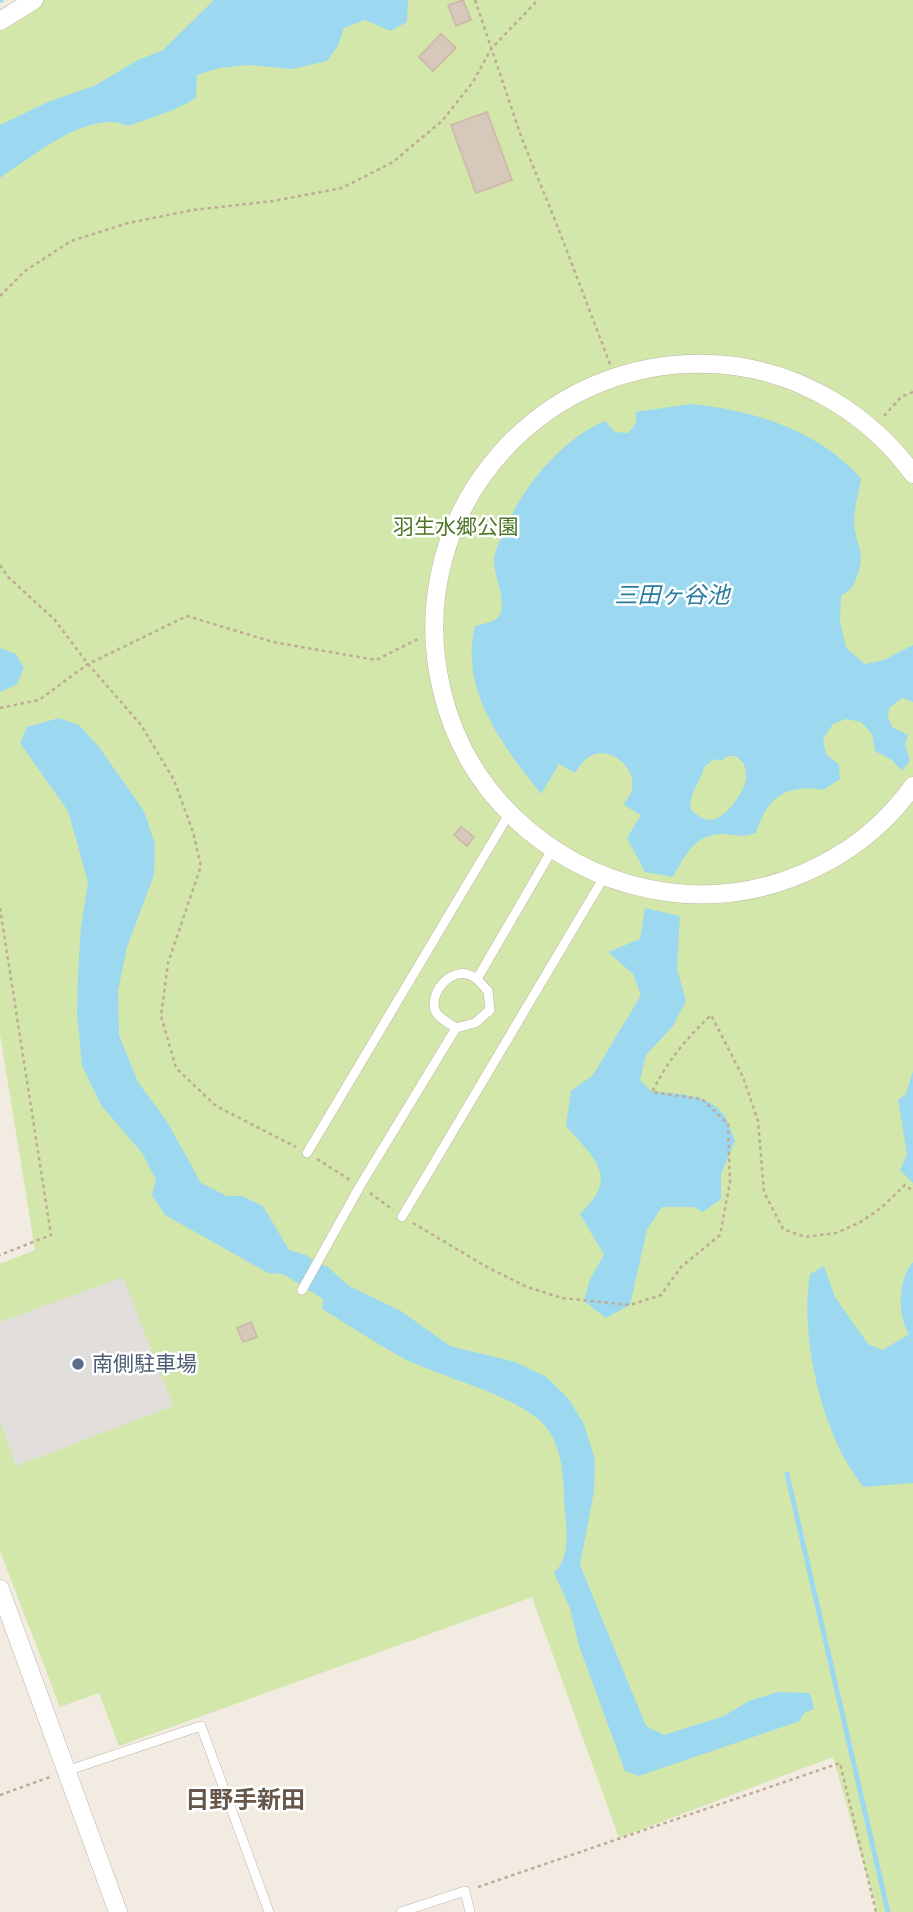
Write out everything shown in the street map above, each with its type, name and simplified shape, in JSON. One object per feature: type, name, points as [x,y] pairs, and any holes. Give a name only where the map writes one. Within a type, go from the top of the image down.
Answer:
[{"type":"street","points":[[0,21],[34,0]]},
{"type":"street","points":[[913,474],[873,429],[846,408],[816,391],[784,378],[717,364],[649,368],[615,377],[581,391],[549,409],[520,432],[494,459],[473,489],[447,545],[436,594],[433,631],[437,671],[447,711],[462,748],[483,783],[509,814],[552,850],[604,877],[644,889],[684,895],[726,894],[766,887],[805,874],[841,854],[874,830],[913,786]]},
{"type":"street","points":[[0,1590],[118,1912]]},
{"type":"lane","points":[[307,1153],[509,814]]},
{"type":"lane","points":[[477,979],[552,850]]},
{"type":"lane","points":[[402,1217],[604,877]]},
{"type":"lane","points":[[302,1290],[360,1186],[456,1028],[475,1023],[491,1010],[488,991],[477,979],[467,974],[457,974],[438,988],[435,997],[435,1010],[456,1028]]},
{"type":"lane","points":[[66,1771],[201,1726],[270,1912]]},
{"type":"lane","points":[[401,1912],[465,1891],[470,1912]]},
{"type":"path","points":[[475,0],[522,139],[615,377]]},
{"type":"path","points":[[0,296],[25,271],[71,242],[128,223],[193,210],[273,201],[342,188],[393,162],[442,121],[473,82],[491,49],[538,0]]},
{"type":"path","points":[[873,429],[901,397],[913,392]]},
{"type":"path","points":[[0,565],[8,577],[54,619],[88,664],[141,725],[174,780],[193,832],[201,866],[168,963],[161,1016],[176,1068],[216,1106],[307,1153],[360,1186],[402,1217],[487,1268],[527,1287],[562,1298],[630,1305],[661,1295],[681,1267],[720,1235],[730,1182],[729,1125],[702,1099],[652,1092],[664,1067],[688,1037],[711,1015],[731,1049],[758,1121],[764,1192],[783,1229],[805,1237],[836,1233],[859,1223],[881,1208],[905,1185],[913,1191]]},
{"type":"path","points":[[0,708],[39,700],[88,664],[187,616],[273,642],[376,660],[433,631]]},
{"type":"path","points":[[0,908],[51,1235],[0,1255]]},
{"type":"path","points":[[465,1891],[840,1763],[876,1912]]},
{"type":"path","points":[[0,1795],[66,1771]]},
{"type":"green space","name":"羽生水郷公園","points":[[31,0],[913,0],[913,1912],[877,1912],[833,1757],[619,1838],[532,1597],[119,1746],[99,1693],[60,1707],[0,1551],[0,1264],[35,1250],[0,1034],[0,20]]},
{"type":"shaded area","name":"南側駐車場","points":[[123,1277],[173,1406],[16,1466],[0,1421],[0,1322]]},
{"type":"water","points":[[214,0],[408,0],[407,22],[390,31],[365,20],[344,28],[338,46],[327,61],[293,69],[249,65],[219,68],[197,75],[196,98],[188,103],[128,126],[113,122],[79,129],[62,137],[0,178],[0,125],[48,102],[96,85],[136,61],[163,50]]},
{"type":"water","name":"三田ヶ谷池","points":[[691,404],[739,412],[783,425],[824,447],[843,461],[861,478],[854,522],[861,554],[860,567],[853,586],[841,596],[840,621],[846,648],[865,664],[884,660],[913,645],[913,702],[902,698],[889,708],[888,717],[892,727],[908,735],[905,744],[910,761],[902,771],[892,760],[875,751],[872,734],[861,722],[846,719],[833,724],[823,739],[826,754],[839,765],[840,779],[823,790],[798,789],[780,796],[766,810],[756,833],[705,837],[692,847],[673,877],[645,872],[627,838],[641,815],[624,805],[632,790],[630,772],[625,765],[618,758],[601,753],[585,760],[575,773],[559,764],[541,794],[499,737],[479,695],[473,672],[475,626],[495,620],[501,610],[494,558],[518,503],[542,470],[572,441],[605,421],[615,432],[628,433],[635,424],[635,412]],"holes":[[[728,756],[736,756],[744,764],[746,774],[741,792],[733,805],[716,819],[700,817],[691,810],[691,804],[704,767],[714,759],[721,761]]]},
{"type":"water","points":[[0,648],[16,654],[24,668],[17,684],[0,692]]},
{"type":"water","points":[[59,718],[79,725],[99,747],[144,811],[155,844],[154,875],[127,947],[118,991],[119,1035],[138,1082],[168,1123],[201,1183],[227,1196],[242,1196],[263,1206],[289,1250],[327,1266],[349,1286],[401,1311],[450,1346],[515,1362],[545,1376],[568,1398],[584,1424],[595,1460],[594,1491],[580,1565],[646,1726],[664,1735],[724,1716],[749,1701],[778,1692],[810,1693],[814,1709],[804,1713],[800,1721],[639,1776],[625,1771],[579,1646],[570,1608],[554,1573],[565,1553],[566,1529],[560,1459],[554,1439],[548,1430],[537,1418],[503,1398],[405,1359],[322,1309],[323,1299],[283,1274],[268,1273],[165,1215],[152,1195],[156,1180],[142,1153],[101,1105],[82,1066],[77,1013],[78,974],[88,882],[68,811],[20,743],[27,727]]},
{"type":"water","points":[[645,908],[680,916],[677,969],[686,1001],[673,1026],[646,1055],[640,1080],[652,1092],[691,1096],[718,1108],[729,1124],[735,1141],[721,1174],[721,1199],[703,1212],[694,1207],[662,1207],[647,1230],[630,1305],[606,1318],[584,1301],[590,1279],[604,1255],[580,1214],[599,1189],[599,1168],[566,1126],[571,1091],[593,1075],[641,995],[633,974],[608,952],[640,939]]},
{"type":"water","points":[[913,1071],[913,1183],[900,1170],[907,1154],[898,1100],[906,1094]]},
{"type":"water","points":[[913,1262],[913,1483],[863,1487],[831,1430],[818,1387],[809,1341],[810,1274],[824,1266],[835,1297],[868,1344],[883,1350],[909,1334],[902,1318],[901,1298],[904,1278]]},
{"type":"building","points":[[463,0],[471,20],[456,26],[448,5]]},
{"type":"building","points":[[441,34],[456,48],[433,71],[419,57]]},
{"type":"building","points":[[487,112],[512,180],[476,193],[451,125]]},
{"type":"building","points":[[461,827],[474,837],[467,846],[454,835]]},
{"type":"building","points":[[251,1322],[257,1337],[243,1342],[237,1328]]},
{"type":"waterway","points":[[787,1474],[888,1912]]},
{"type":"place","name":"南側駐車場","points":[[78,1364]]},
{"type":"district","name":"日野手新田","points":[[245,1800]]}]
